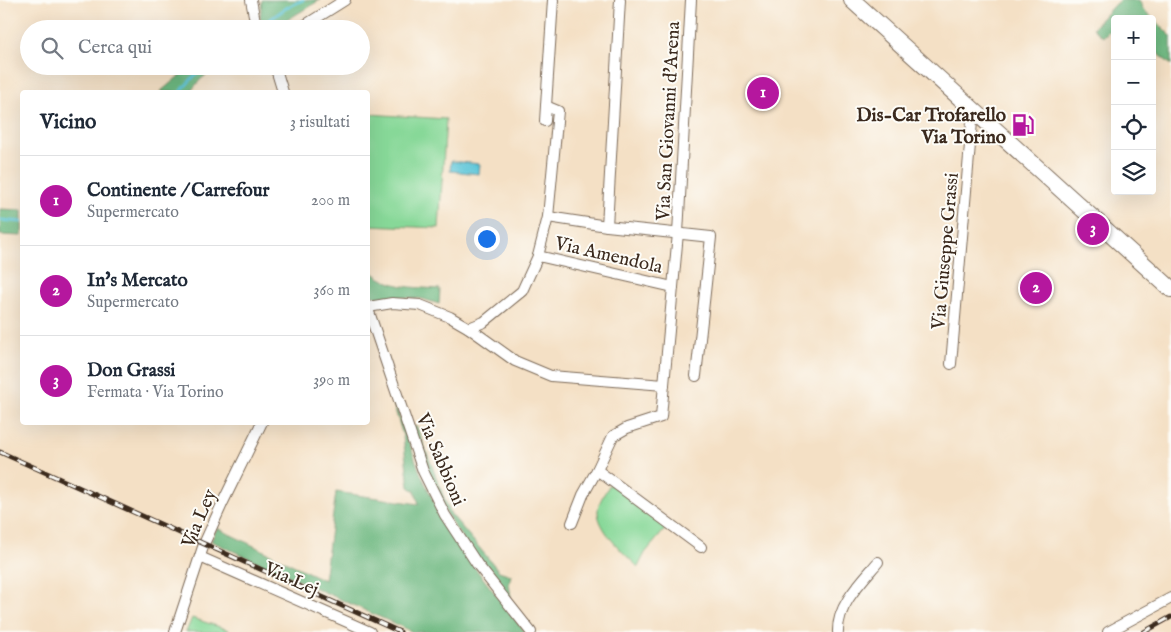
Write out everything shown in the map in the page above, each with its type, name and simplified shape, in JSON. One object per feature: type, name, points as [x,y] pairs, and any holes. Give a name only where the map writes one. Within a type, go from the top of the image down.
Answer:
[{"type":"main road","points":[[852,0],[1171,289]]},
{"type":"street","points":[[251,0],[256,20]]},
{"type":"street","points":[[313,20],[345,0]]},
{"type":"street","points":[[545,121],[553,0]]},
{"type":"street","points":[[608,226],[620,0]]},
{"type":"street","name":"Via San Giovanni d'Arena","points":[[548,217],[608,226],[678,233],[691,0]]},
{"type":"street","points":[[278,75],[282,90]]},
{"type":"street","points":[[469,328],[484,322],[522,291],[538,256],[548,217],[558,111],[546,106]]},
{"type":"street","name":"Via Giuseppe Grassi","points":[[951,364],[973,110]]},
{"type":"street","points":[[572,523],[583,494],[613,436],[627,428],[661,417],[678,233],[711,237],[696,376]]},
{"type":"street","name":"Via Amendola","points":[[538,256],[673,287]]},
{"type":"street","points":[[370,308],[392,303],[420,304],[450,317],[469,328],[516,361],[551,376],[664,385]]},
{"type":"street","name":"Via Sabbioni","points":[[370,314],[423,471],[445,515],[478,564],[531,632]]},
{"type":"street","name":"Via Ley","points":[[175,632],[200,557],[223,502],[261,425]]},
{"type":"street","points":[[597,470],[701,547]]},
{"type":"street","name":"Via Lej","points":[[200,557],[370,632]]},
{"type":"street","points":[[838,632],[838,625],[848,599],[878,562]]},
{"type":"street","points":[[1108,632],[1171,598]]},
{"type":"green space","points":[[262,0],[320,0],[287,20],[261,20]]},
{"type":"green space","points":[[1121,0],[1139,0],[1143,9],[1149,15],[1111,15],[1111,29],[1103,37],[1093,28]]},
{"type":"green space","points":[[1156,22],[1171,36],[1171,65],[1156,52]]},
{"type":"green space","points":[[180,75],[206,75],[192,90],[162,90]]},
{"type":"green space","points":[[370,114],[446,119],[439,228],[370,225]]},
{"type":"green space","points":[[0,209],[20,210],[20,236],[0,235]]},
{"type":"green space","points":[[370,270],[384,280],[401,286],[440,289],[439,304],[423,299],[401,297],[385,300],[372,296],[370,293]]},
{"type":"green space","points":[[388,386],[420,472],[442,519],[472,564],[525,632],[413,632],[211,541],[217,528],[324,580],[336,492],[419,504],[415,491],[409,487],[403,436]]},
{"type":"green space","points":[[411,426],[417,427],[450,513],[499,571],[511,575],[509,584],[511,597],[506,596],[447,515],[431,482]]},
{"type":"green space","points":[[610,484],[667,527],[645,553],[638,567],[612,541],[599,517],[598,509],[600,503]]},
{"type":"green space","points":[[192,618],[229,630],[228,632],[186,632]]},
{"type":"water","points":[[451,161],[480,164],[479,174],[450,171]]},
{"type":"waterway","points":[[269,20],[286,8],[303,0]]},
{"type":"waterway","points":[[182,90],[195,75]]},
{"type":"waterway","points":[[0,220],[20,222]]},
{"type":"railway","points":[[0,452],[400,632]]},
{"type":"railway","points":[[1144,632],[1171,617]]},
{"type":"place","name":"Continente / Carrefour","points":[[763,93]]},
{"type":"place","name":"Dis-Car Trofarello Via Torino","points":[[1023,125]]},
{"type":"place","name":"Don Grassi","points":[[1093,229]]},
{"type":"place","name":"In's Mercato","points":[[1036,288]]}]
